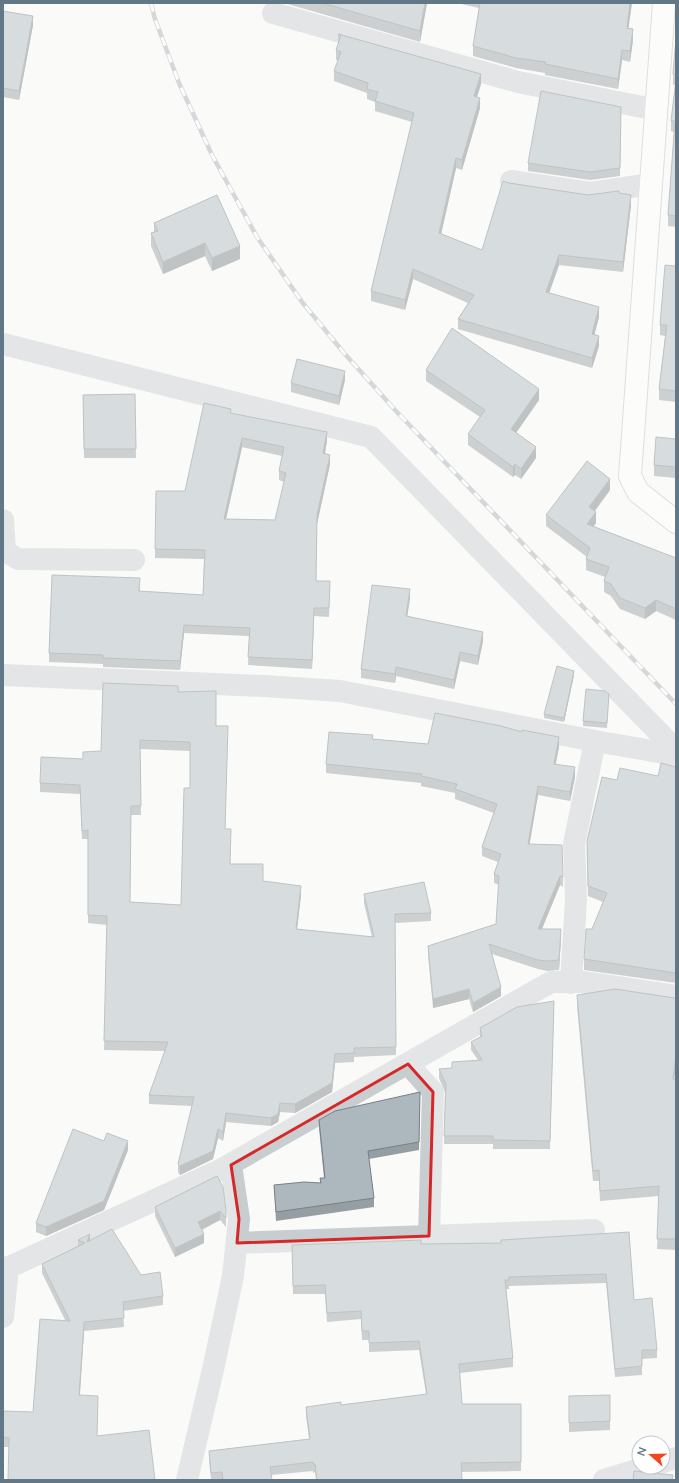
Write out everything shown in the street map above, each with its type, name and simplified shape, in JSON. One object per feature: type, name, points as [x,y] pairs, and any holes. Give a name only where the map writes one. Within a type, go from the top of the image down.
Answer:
[{"type":"street","points":[[664,3],[630,476],[638,492],[676,522]]},
{"type":"street","points":[[273,13],[518,82],[642,107],[656,106]]},
{"type":"street","points":[[511,181],[590,193],[651,184]]},
{"type":"street","points":[[3,344],[371,438],[676,750]]},
{"type":"street","points":[[3,520],[5,551],[18,559],[134,560]]},
{"type":"street","points":[[3,675],[264,686],[340,691],[595,741],[676,755]]},
{"type":"street","points":[[571,983],[576,898],[574,844],[595,741]]},
{"type":"street","points":[[3,1317],[6,1268],[230,1165],[551,982],[583,982],[676,996]]},
{"type":"street","points":[[408,1064],[433,1092],[429,1236]]},
{"type":"street","points":[[187,1480],[234,1276],[239,1219],[230,1165]]},
{"type":"street","points":[[237,1243],[594,1230]]},
{"type":"street","points":[[604,1480],[631,1472]]},
{"type":"highlighted area","points":[[408,1064],[433,1092],[429,1236],[237,1243],[239,1219],[231,1165]]},
{"type":"building","points":[[322,3],[425,3],[420,31]]},
{"type":"building","points":[[480,3],[630,3],[627,28],[633,29],[630,51],[622,50],[618,79],[545,64],[546,62],[516,58],[473,46]]},
{"type":"building","points":[[3,11],[33,16],[19,91],[3,88]]},
{"type":"building","points":[[338,34],[481,74],[474,96],[480,98],[462,160],[456,158],[439,233],[482,250],[503,181],[588,195],[619,191],[619,193],[631,195],[623,262],[559,255],[546,292],[599,307],[592,334],[599,336],[592,358],[458,319],[474,295],[413,269],[405,300],[371,291],[414,113],[375,101],[378,92],[367,89],[368,83],[334,71],[341,52],[336,50],[341,35]]},
{"type":"building","points":[[676,38],[676,74],[673,74]]},
{"type":"building","points":[[676,80],[676,216],[668,215],[675,121],[671,121]]},
{"type":"building","points":[[541,91],[621,107],[620,168],[590,172],[528,163]]},
{"type":"building","points":[[217,195],[240,246],[212,258],[205,243],[163,262],[151,233],[158,231],[154,223]]},
{"type":"building","points":[[665,265],[676,266],[676,391],[659,389],[667,325],[660,325]]},
{"type":"building","points":[[452,328],[539,389],[511,429],[536,447],[521,469],[515,464],[513,467],[468,434],[485,410],[426,370]]},
{"type":"building","points":[[297,359],[345,371],[339,396],[291,383]]},
{"type":"building","points":[[135,394],[136,449],[84,449],[83,395]]},
{"type":"building","points":[[204,403],[231,409],[230,413],[327,432],[323,453],[330,455],[317,515],[316,581],[330,581],[329,608],[314,608],[312,660],[248,657],[250,628],[184,625],[180,661],[103,658],[103,655],[49,653],[52,575],[140,578],[139,591],[203,595],[205,550],[155,549],[156,491],[185,491]],"holes":[[[242,438],[284,447],[279,471],[286,473],[275,520],[224,519]]]},
{"type":"building","points":[[656,437],[676,439],[676,467],[654,465]]},
{"type":"building","points":[[587,461],[610,479],[589,507],[596,512],[587,524],[676,558],[676,609],[656,600],[645,608],[620,598],[611,584],[604,581],[609,567],[586,559],[590,548],[546,515]]},
{"type":"building","points":[[372,585],[410,589],[406,616],[483,632],[478,656],[460,652],[454,680],[396,667],[395,674],[361,669]]},
{"type":"building","points":[[557,666],[574,671],[564,718],[544,714]]},
{"type":"building","points":[[103,683],[178,686],[178,692],[216,691],[216,726],[228,726],[225,829],[231,829],[230,864],[263,864],[263,881],[301,886],[296,929],[374,937],[364,894],[424,882],[431,913],[395,914],[396,1047],[354,1048],[354,1053],[335,1054],[332,1083],[295,1104],[280,1103],[278,1114],[271,1118],[226,1113],[223,1132],[218,1129],[213,1151],[180,1166],[178,1164],[194,1097],[149,1095],[168,1042],[104,1041],[107,916],[88,915],[88,830],[82,831],[80,785],[40,783],[41,757],[83,759],[83,752],[101,751]],"holes":[[[140,740],[190,742],[190,788],[184,788],[181,905],[130,902],[131,806],[141,806]]]},
{"type":"building","points":[[586,689],[605,691],[609,694],[607,723],[583,721]]},
{"type":"building","points":[[435,713],[501,726],[522,732],[522,730],[559,737],[554,764],[575,767],[570,792],[538,786],[528,844],[562,845],[563,877],[560,876],[538,929],[561,929],[559,960],[538,960],[489,944],[501,987],[473,1003],[469,989],[433,999],[428,946],[496,924],[499,876],[494,874],[501,854],[482,847],[497,804],[455,789],[457,784],[421,776],[422,774],[326,764],[329,732],[373,735],[372,739],[428,744]]},
{"type":"building","points":[[661,763],[676,767],[676,973],[584,959],[586,929],[592,929],[607,893],[588,886],[587,841],[602,777],[617,780],[620,768],[658,776]]},
{"type":"building","points":[[615,989],[676,998],[676,1055],[673,1079],[676,1079],[676,1239],[657,1239],[659,1186],[600,1191],[599,1170],[593,1171],[577,995]]},
{"type":"building","points":[[554,1001],[550,1141],[493,1140],[493,1136],[444,1136],[446,1084],[439,1069],[452,1068],[452,1062],[482,1060],[471,1042],[482,1036],[480,1028],[517,1007]]},
{"type":"building","points":[[420,1092],[419,1142],[368,1151],[374,1198],[276,1212],[274,1185],[304,1182],[321,1183],[320,1178],[325,1178],[319,1120],[335,1111]]},
{"type":"building","points":[[73,1129],[104,1141],[107,1133],[128,1141],[104,1201],[46,1227],[36,1223]]},
{"type":"building","points":[[217,1176],[223,1187],[226,1218],[220,1211],[198,1222],[204,1234],[175,1248],[155,1207]]},
{"type":"building","points":[[112,1229],[141,1275],[160,1272],[163,1296],[123,1302],[124,1318],[84,1322],[79,1395],[98,1396],[97,1436],[149,1430],[155,1480],[8,1480],[9,1438],[3,1437],[3,1411],[33,1412],[40,1319],[70,1321],[42,1264],[85,1243],[78,1240],[90,1234],[87,1242]]},
{"type":"building","points":[[629,1232],[634,1300],[652,1298],[657,1350],[642,1350],[642,1366],[615,1369],[606,1274],[509,1277],[509,1280],[505,1280],[513,1358],[459,1364],[462,1404],[521,1404],[521,1462],[461,1463],[462,1480],[317,1480],[315,1464],[313,1464],[313,1462],[270,1467],[272,1480],[223,1480],[222,1472],[211,1473],[209,1451],[310,1439],[306,1407],[341,1402],[341,1405],[427,1394],[419,1341],[369,1343],[369,1331],[362,1331],[361,1311],[327,1313],[325,1285],[293,1286],[292,1245],[421,1240],[421,1244],[501,1243],[501,1240]]},
{"type":"building","points":[[610,1395],[610,1421],[569,1423],[569,1396]]},
{"type":"building","points":[[634,1475],[673,1475],[672,1480],[633,1480]]},
{"type":"railway","points":[[151,3],[155,19],[179,83],[212,155],[257,237],[302,302],[344,353],[396,411],[676,704]]}]
